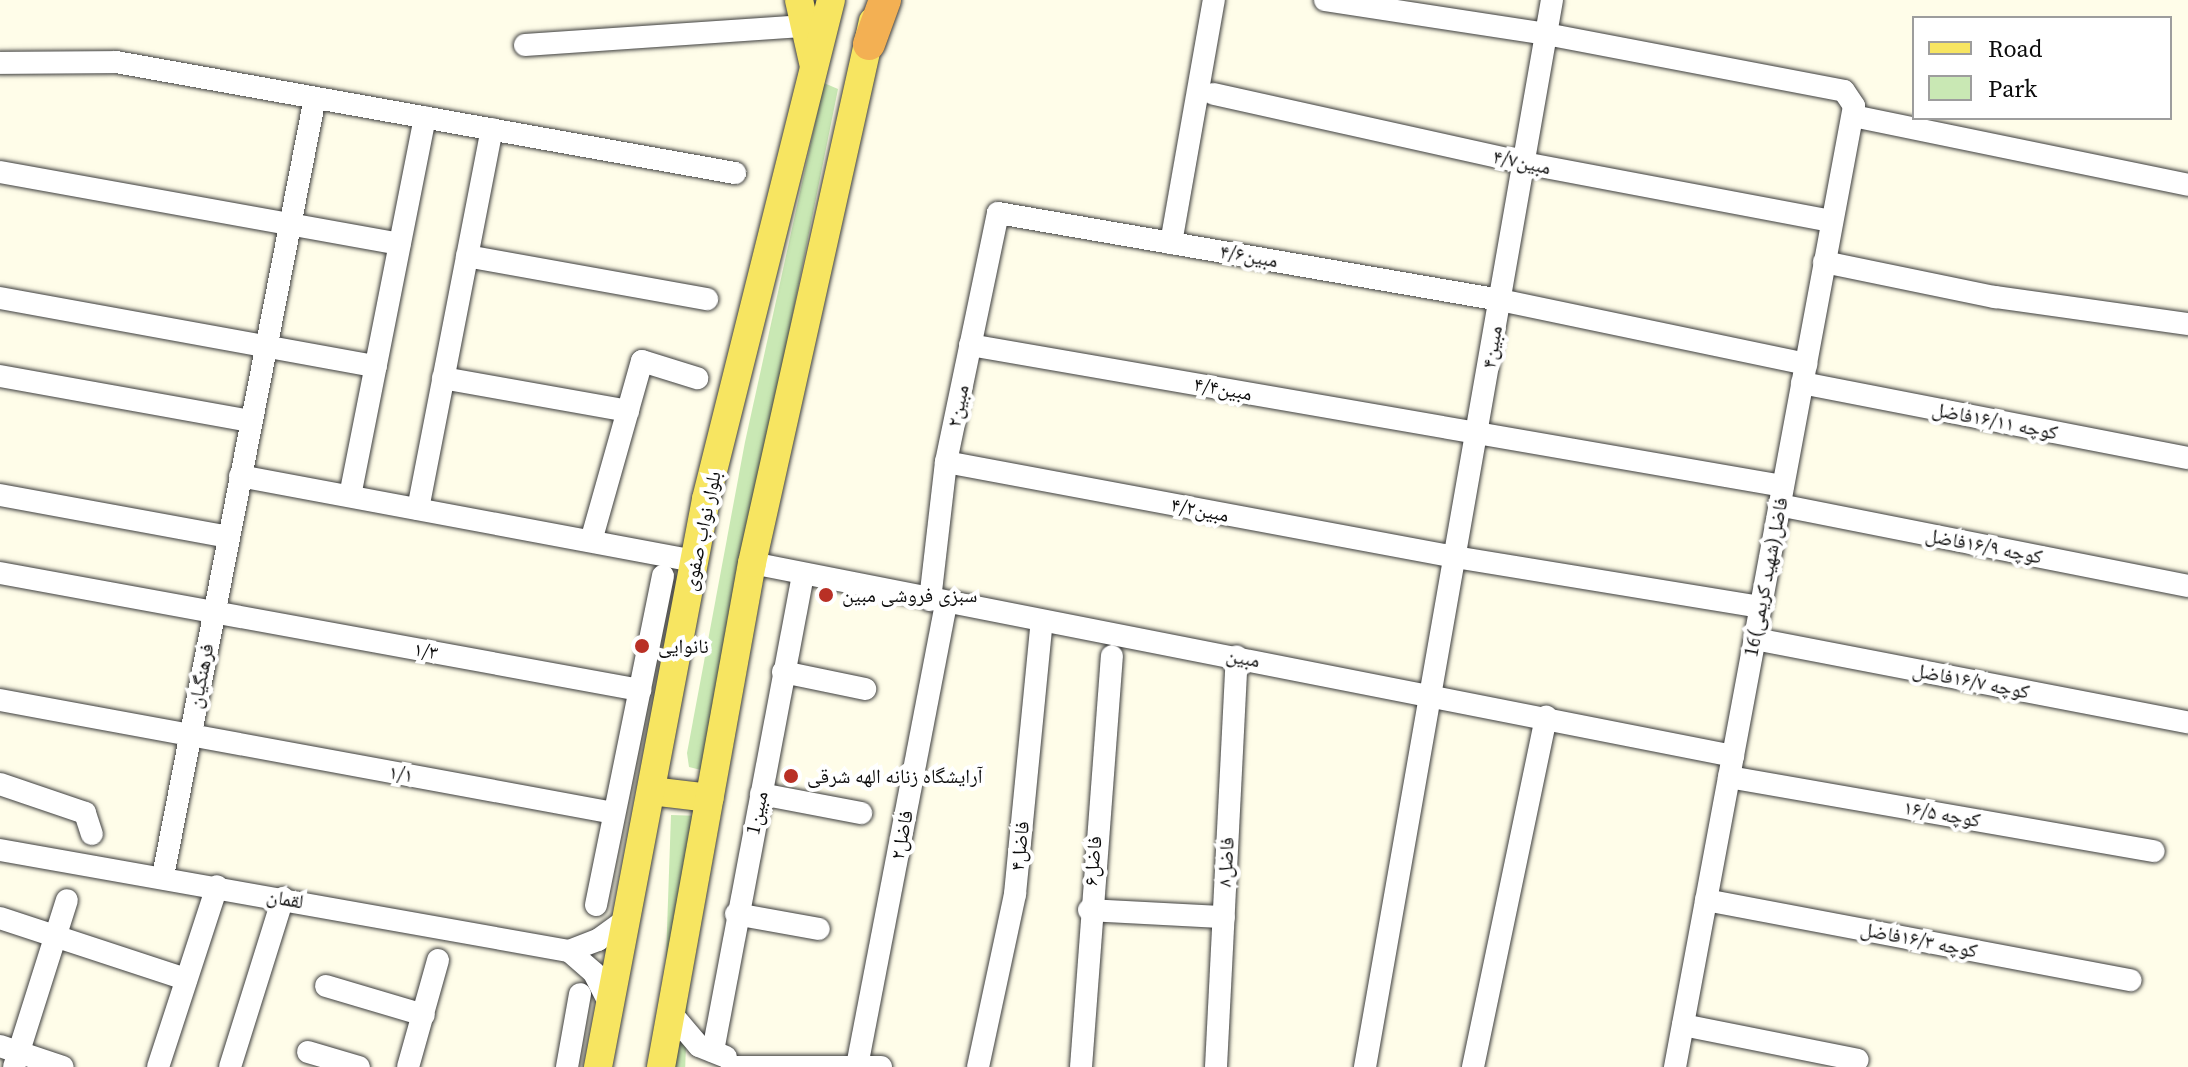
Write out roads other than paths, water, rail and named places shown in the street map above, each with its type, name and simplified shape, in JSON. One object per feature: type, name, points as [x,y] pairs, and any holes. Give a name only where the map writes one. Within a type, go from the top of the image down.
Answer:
[{"type":"highway","points":[[869,44],[885,0]]},
{"type":"main road","name":"بلوار نواب صفوی","points":[[598,1067],[695,561],[816,75],[831,0]]},
{"type":"main road","points":[[661,1067],[752,563],[869,44],[876,0]]},
{"type":"main road","points":[[802,13],[816,75]]},
{"type":"main road","points":[[651,791],[710,798]]},
{"type":"street","points":[[1171,243],[1214,0]]},
{"type":"street","points":[[1325,0],[1546,34],[1844,91],[1852,99],[1853,116],[2188,185]]},
{"type":"street","name":"۴مبین","points":[[1365,1067],[1552,0]]},
{"type":"street","points":[[525,45],[802,13]]},
{"type":"street","points":[[0,63],[116,62],[735,173]]},
{"type":"street","name":"۴/۷مبین","points":[[1214,94],[1524,163],[1832,221]]},
{"type":"street","name":"فرهنگیان","points":[[163,876],[315,98]]},
{"type":"street","name":"16فاضل(شهید کریمی)","points":[[1675,1067],[1853,116]]},
{"type":"street","points":[[350,496],[425,117]]},
{"type":"street","points":[[418,509],[492,129]]},
{"type":"street","points":[[0,172],[400,244]]},
{"type":"street","name":"۴/۶مبین","points":[[998,213],[1500,300],[1804,373]]},
{"type":"street","name":"۲مبین","points":[[938,602],[946,462],[998,213]]},
{"type":"street","points":[[467,256],[707,299]]},
{"type":"street","points":[[1824,262],[1995,297],[2188,324]]},
{"type":"street","points":[[0,298],[376,366]]},
{"type":"street","name":"۴/۴مبین","points":[[970,345],[1476,434],[1781,496]]},
{"type":"street","points":[[591,541],[642,361],[697,378]]},
{"type":"street","name":"کوچه ۱۶/۱۱فاضل","points":[[1804,373],[2188,458]]},
{"type":"street","points":[[0,376],[251,421]]},
{"type":"street","points":[[443,378],[628,411]]},
{"type":"street","name":"۴/۲مبین","points":[[946,462],[1455,557],[1760,607]]},
{"type":"street","points":[[240,476],[695,561]]},
{"type":"street","points":[[0,495],[228,537]]},
{"type":"street","name":"کوچه ۱۶/۹فاضل","points":[[1781,496],[2188,586]]},
{"type":"street","name":"مبین","points":[[752,563],[938,602],[1431,693],[1546,717],[1731,767]]},
{"type":"street","name":"۱/۳","points":[[0,573],[640,690]]},
{"type":"street","points":[[596,905],[663,576]]},
{"type":"street","name":"1مبین","points":[[713,1051],[736,914],[803,576]]},
{"type":"street","name":"۲فاضل","points":[[857,1066],[938,602]]},
{"type":"street","name":"۴فاضل","points":[[978,1067],[1015,894],[1042,621]]},
{"type":"street","name":"کوچه ۱۶/۷فاضل","points":[[1755,639],[2188,722]]},
{"type":"street","name":"۶فاضل","points":[[1081,1067],[1089,910],[1112,656]]},
{"type":"street","name":"۸فاضل","points":[[1216,1067],[1237,657]]},
{"type":"street","points":[[783,672],[865,689]]},
{"type":"street","name":"۱/۱","points":[[0,700],[614,813]]},
{"type":"street","points":[[1473,1067],[1546,717]]},
{"type":"street","name":"کوچه ۱۶/۵","points":[[1731,767],[2154,851]]},
{"type":"street","points":[[0,784],[85,813],[92,834]]},
{"type":"street","points":[[761,794],[861,813]]},
{"type":"street","name":"لقمان","points":[[0,850],[163,876],[569,951]]},
{"type":"street","points":[[158,1067],[217,886]]},
{"type":"street","points":[[230,1067],[283,898]]},
{"type":"street","points":[[63,1067],[11,1055],[67,900]]},
{"type":"street","name":"کوچه ۱۶/۳فاضل","points":[[1706,900],[2131,980]]},
{"type":"street","points":[[1089,910],[1224,917]]},
{"type":"street","points":[[736,914],[819,929]]},
{"type":"street","points":[[0,918],[186,979]]},
{"type":"street","points":[[610,1004],[594,973],[569,951],[598,940],[624,921]]},
{"type":"street","points":[[408,1067],[438,960]]},
{"type":"street","points":[[326,986],[424,1015]]},
{"type":"street","points":[[567,1067],[580,994]]},
{"type":"street","points":[[671,1013],[699,1046],[737,1066],[881,1067]]},
{"type":"street","points":[[1683,1025],[1858,1060]]},
{"type":"street","points":[[308,1052],[359,1067]]},
{"type":"place","name":"سبزی فروشی مبین","points":[[826,595]]},
{"type":"place","name":"نانوایی","points":[[642,646]]},
{"type":"place","name":"آرایشگاه زنانه الهه شرقی","points":[[791,776]]}]
